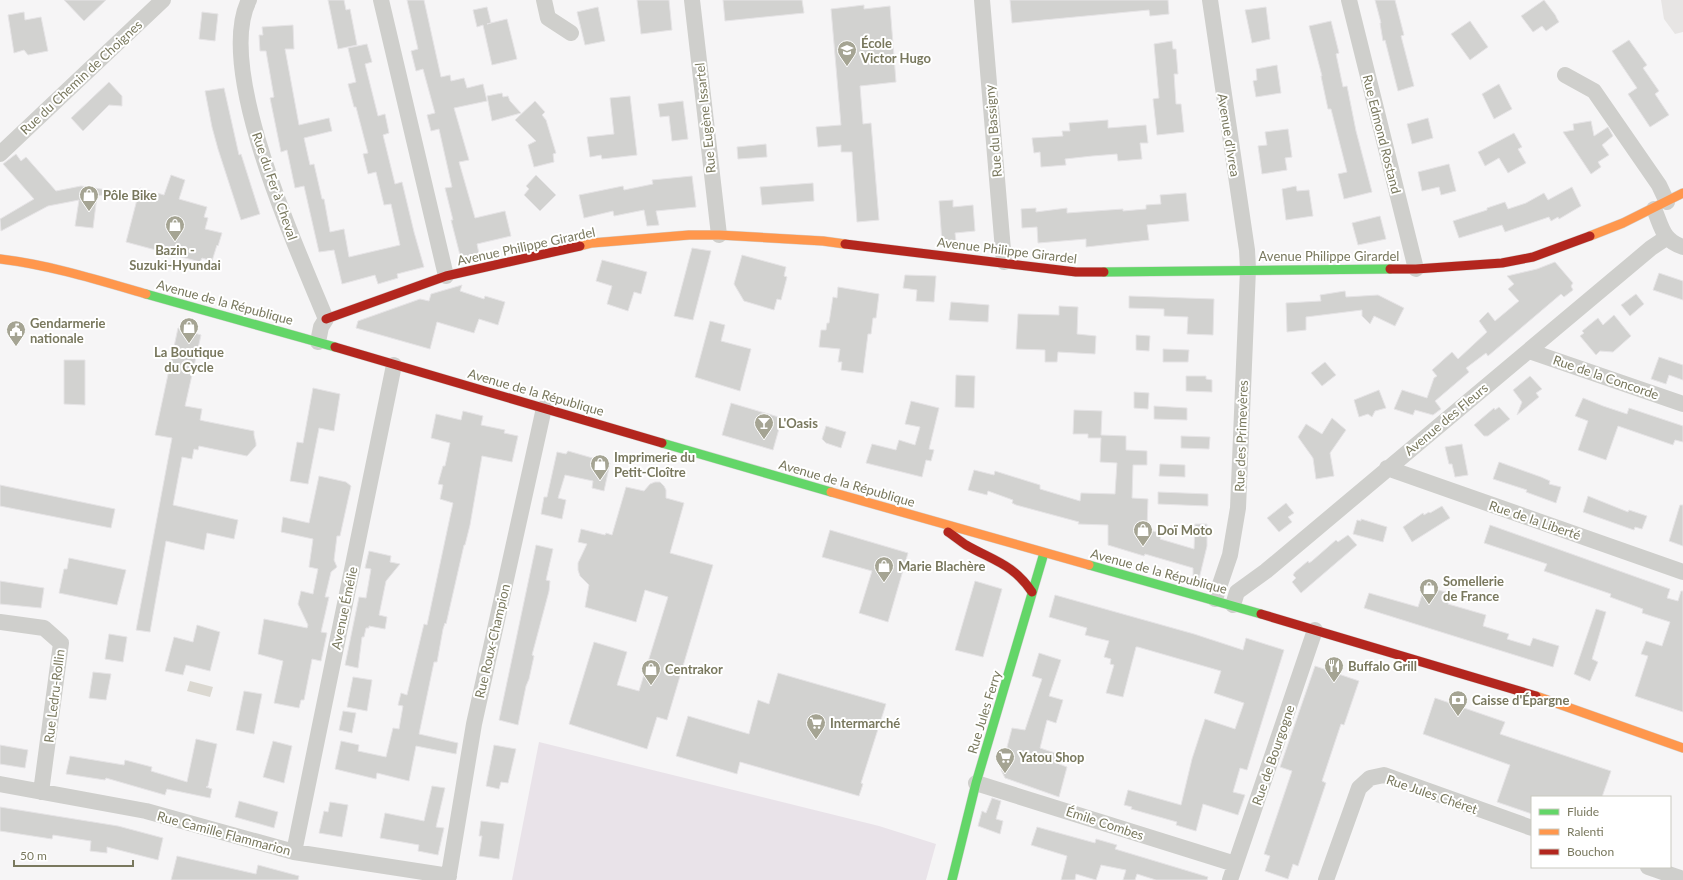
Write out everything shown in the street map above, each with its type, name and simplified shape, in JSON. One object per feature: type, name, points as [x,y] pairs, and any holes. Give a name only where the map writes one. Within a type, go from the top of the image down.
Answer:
[{"type":"main road","name":"Avenue Philippe Girardel","points":[[326,319],[446,276],[592,243],[689,236],[719,235],[823,242],[1004,262],[1076,272],[1416,268],[1502,263],[1533,257],[1609,228],[1661,205],[1683,193]]},
{"type":"main road","name":"Avenue de la République","points":[[0,259],[25,262],[61,270],[292,334],[932,521],[1233,605],[1540,697],[1683,748]]},
{"type":"main road","points":[[932,521],[965,545],[1011,568],[1025,580],[1032,592]]},
{"type":"main road","name":"Rue Jules Ferry","points":[[952,880],[976,783],[1044,553]]},
{"type":"street","name":"Rue du Chemin de Choignes","points":[[0,154],[163,0]]},
{"type":"street","name":"Rue du Fer à Cheval","points":[[246,0],[241,25],[242,68],[258,144],[294,240],[326,319]]},
{"type":"street","points":[[381,0],[446,276]]},
{"type":"street","points":[[544,0],[548,18],[570,33]]},
{"type":"street","name":"Rue Eugène Issartel","points":[[692,0],[719,235]]},
{"type":"street","name":"Rue du Bassigny","points":[[982,0],[1004,262]]},
{"type":"street","name":"Avenue d'Ivrea","points":[[1210,0],[1247,250],[1248,269]]},
{"type":"street","name":"Rue Edmond Rostand","points":[[1349,0],[1416,268]]},
{"type":"street","points":[[1565,76],[1594,91],[1659,184],[1666,238],[1673,244],[1683,247]]},
{"type":"street","name":"Avenue des Fleurs","points":[[1233,605],[1237,592],[1266,571],[1651,248],[1666,238]]},
{"type":"street","name":"Rue des Primevères","points":[[1215,600],[1230,555],[1238,508],[1248,269]]},
{"type":"street","points":[[318,342],[321,328],[326,319]]},
{"type":"street","name":"Rue de la Concorde","points":[[1529,351],[1683,404]]},
{"type":"street","name":"Avenue Émélie","points":[[294,852],[394,365]]},
{"type":"street","name":"Rue Roux-Champion","points":[[449,878],[474,724],[544,408]]},
{"type":"street","name":"Rue de la Liberté","points":[[1387,468],[1683,572]]},
{"type":"street","name":"Rue Ledru-Rollin","points":[[0,622],[44,628],[61,643],[41,792]]},
{"type":"street","name":"Rue de Bourgogne","points":[[1230,880],[1315,630]]},
{"type":"street","name":"Rue Jules Chéret","points":[[1326,880],[1359,788],[1370,778],[1384,776],[1531,828]]},
{"type":"street","name":"Émile Combes","points":[[976,783],[1235,864]]},
{"type":"street","name":"Rue Camille Flammarion","points":[[0,784],[146,811],[294,852],[449,878]]},
{"type":"street","points":[[1651,868],[1683,879]]},
{"type":"shaded area","points":[[1661,0],[1683,0],[1683,32],[1675,34],[1664,19]]},
{"type":"shaded area","points":[[190,681],[213,687],[210,697],[187,691]]},
{"type":"shaded area","points":[[539,742],[879,826],[936,844],[926,880],[512,880]]},
{"type":"building","points":[[64,0],[106,0],[84,21]]},
{"type":"building","points":[[328,0],[344,0],[346,10],[350,9],[357,45],[338,49]]},
{"type":"building","points":[[407,0],[424,0],[441,77],[450,75],[451,81],[464,78],[467,88],[483,84],[487,101],[454,108],[469,160],[459,162],[475,218],[505,211],[511,236],[477,244],[479,254],[461,259],[445,188],[452,187],[439,129],[431,131],[427,115],[435,113],[423,69],[416,71],[411,51],[418,49]]},
{"type":"building","points":[[637,0],[669,0],[672,30],[641,34]]},
{"type":"building","points":[[723,0],[802,0],[804,13],[725,21]]},
{"type":"building","points":[[1010,0],[1168,0],[1169,14],[1150,16],[1149,10],[1012,23]]},
{"type":"building","points":[[1375,0],[1395,0],[1404,35],[1401,36],[1414,86],[1398,91],[1385,40],[1383,41],[1381,23]]},
{"type":"building","points":[[1544,0],[1559,22],[1546,31],[1542,26],[1533,32],[1521,16]]},
{"type":"building","points":[[864,5],[864,9],[890,6],[896,82],[860,86],[863,124],[871,123],[879,220],[857,222],[852,152],[841,152],[841,145],[818,147],[816,127],[841,125],[831,9]]},
{"type":"building","points":[[487,7],[491,23],[507,19],[517,59],[492,65],[483,25],[477,27],[473,10]]},
{"type":"building","points":[[598,7],[605,41],[585,45],[577,12]]},
{"type":"building","points":[[1266,7],[1270,39],[1252,43],[1245,10]]},
{"type":"building","points":[[24,12],[25,20],[41,17],[48,51],[28,55],[24,50],[14,53],[8,15]]},
{"type":"building","points":[[202,12],[218,14],[215,41],[199,39]]},
{"type":"building","points":[[1331,21],[1339,53],[1336,54],[1343,87],[1347,86],[1356,131],[1372,192],[1344,199],[1338,174],[1347,172],[1331,109],[1328,109],[1322,76],[1309,26]]},
{"type":"building","points":[[1470,21],[1488,47],[1470,60],[1451,34]]},
{"type":"building","points":[[293,25],[294,49],[285,49],[299,125],[329,118],[332,131],[304,138],[310,165],[314,164],[322,199],[324,199],[330,232],[344,229],[349,257],[400,245],[391,204],[384,205],[376,172],[368,174],[363,154],[368,153],[356,107],[354,107],[348,84],[356,82],[348,48],[367,44],[372,62],[365,64],[378,116],[385,114],[389,133],[383,135],[395,184],[402,182],[424,267],[397,274],[398,278],[378,284],[375,275],[342,284],[334,250],[319,252],[304,186],[295,188],[287,150],[281,152],[270,98],[274,97],[266,51],[260,51],[259,35],[263,35],[262,27]]},
{"type":"building","points":[[1629,40],[1647,65],[1643,68],[1659,91],[1655,94],[1669,115],[1650,127],[1628,94],[1637,88],[1612,51]]},
{"type":"building","points":[[1172,41],[1173,49],[1176,49],[1178,74],[1174,74],[1176,104],[1181,104],[1184,132],[1157,135],[1153,99],[1159,98],[1154,44]]},
{"type":"building","points":[[1277,65],[1281,93],[1256,97],[1253,81],[1257,80],[1256,69]]},
{"type":"building","points":[[109,82],[122,96],[122,106],[109,105],[83,131],[71,118]]},
{"type":"building","points":[[1499,84],[1512,109],[1494,119],[1482,94]]},
{"type":"building","points":[[224,88],[239,155],[241,154],[260,214],[241,220],[218,149],[205,91]]},
{"type":"building","points":[[502,93],[503,97],[508,96],[510,101],[521,113],[492,121],[487,96]]},
{"type":"building","points":[[630,96],[637,155],[602,159],[601,155],[590,157],[587,137],[614,134],[610,98]]},
{"type":"building","points":[[535,101],[545,112],[542,115],[546,120],[556,153],[553,154],[554,162],[534,167],[528,145],[536,141],[515,120]]},
{"type":"building","points":[[683,101],[688,139],[672,141],[669,116],[660,117],[658,104]]},
{"type":"building","points":[[1428,118],[1433,138],[1412,144],[1407,124]]},
{"type":"building","points":[[1108,120],[1108,128],[1146,125],[1148,143],[1140,143],[1142,159],[1118,161],[1117,154],[1065,159],[1066,165],[1041,167],[1040,152],[1034,153],[1032,138],[1063,136],[1062,131],[1070,131],[1069,123]]},
{"type":"building","points":[[1591,121],[1594,136],[1608,127],[1613,136],[1602,145],[1609,155],[1598,162],[1601,167],[1591,174],[1563,132],[1574,130],[1573,124]]},
{"type":"building","points":[[1288,129],[1292,157],[1285,158],[1287,170],[1262,174],[1258,146],[1267,145],[1265,132]]},
{"type":"building","points":[[1514,133],[1522,147],[1518,149],[1526,163],[1508,173],[1499,158],[1485,166],[1478,152]]},
{"type":"building","points":[[766,144],[767,157],[738,159],[737,147]]},
{"type":"building","points":[[16,154],[21,161],[26,157],[56,191],[81,186],[114,191],[114,193],[97,196],[93,228],[75,226],[79,200],[48,206],[1,231],[0,219],[34,199],[3,164]]},
{"type":"building","points":[[1449,164],[1456,191],[1441,195],[1439,187],[1422,191],[1418,172]]},
{"type":"building","points":[[171,175],[185,180],[179,199],[207,207],[204,217],[208,218],[205,229],[222,233],[212,261],[202,258],[200,262],[126,242],[140,188],[164,195]]},
{"type":"building","points":[[536,175],[556,195],[540,211],[524,195],[529,189],[526,186]]},
{"type":"building","points":[[692,176],[696,207],[656,211],[659,225],[647,226],[644,210],[614,216],[613,211],[584,218],[579,195],[623,186],[624,190],[653,184],[652,180]]},
{"type":"building","points":[[813,183],[814,201],[762,205],[760,187]]},
{"type":"building","points":[[1296,186],[1297,191],[1309,190],[1313,216],[1286,220],[1282,189]]},
{"type":"building","points":[[1572,187],[1581,206],[1559,219],[1558,217],[1551,221],[1549,217],[1505,232],[1502,225],[1459,238],[1453,221],[1487,210],[1487,208],[1505,202],[1508,209],[1526,203],[1544,193],[1548,200]]},
{"type":"building","points":[[1186,193],[1189,221],[1147,225],[1149,240],[1086,247],[1086,239],[1038,243],[1037,227],[1022,228],[1021,209],[1036,208],[1036,212],[1067,208],[1067,213],[1146,209],[1146,205],[1161,204],[1160,195]]},
{"type":"building","points":[[953,200],[953,207],[973,205],[975,231],[955,233],[956,241],[942,242],[939,201]]},
{"type":"building","points":[[1380,216],[1386,239],[1358,245],[1352,223]]},
{"type":"building","points":[[692,248],[711,251],[693,320],[674,316]]},
{"type":"building","points":[[742,255],[786,267],[784,276],[787,277],[781,300],[777,299],[774,310],[744,301],[734,284]]},
{"type":"building","points":[[602,260],[647,272],[641,294],[634,292],[628,311],[607,304],[612,286],[596,281]]},
{"type":"building","points":[[1555,262],[1573,283],[1571,286],[1573,290],[1564,297],[1561,294],[1488,356],[1486,353],[1466,368],[1469,372],[1435,401],[1441,409],[1433,415],[1415,410],[1413,415],[1394,409],[1402,390],[1427,398],[1434,378],[1437,376],[1432,370],[1452,352],[1458,359],[1487,332],[1479,321],[1488,312],[1495,321],[1519,301],[1508,289],[1514,284],[1507,276],[1537,269]]},
{"type":"building","points":[[1659,273],[1683,281],[1683,300],[1653,290]]},
{"type":"building","points":[[905,275],[936,276],[934,302],[916,301],[917,290],[903,288]]},
{"type":"building","points":[[462,285],[460,291],[484,299],[485,296],[505,302],[498,325],[479,319],[474,333],[437,322],[430,349],[356,328],[358,321],[420,299],[429,301],[431,294]]},
{"type":"building","points":[[838,287],[879,294],[876,318],[873,318],[871,334],[868,334],[863,373],[841,370],[842,362],[838,362],[840,349],[819,347],[821,330],[826,330],[827,323],[829,323],[833,297],[837,298]]},
{"type":"building","points":[[1345,291],[1346,297],[1378,295],[1404,308],[1395,326],[1374,316],[1370,324],[1362,316],[1362,310],[1306,317],[1306,330],[1287,332],[1286,303],[1321,301],[1320,295]]},
{"type":"building","points":[[1636,294],[1644,304],[1630,316],[1621,305]]},
{"type":"building","points":[[1129,296],[1214,299],[1213,335],[1187,334],[1188,317],[1164,316],[1164,309],[1129,308]]},
{"type":"building","points":[[951,302],[989,305],[988,322],[949,320]]},
{"type":"building","points":[[1059,306],[1078,307],[1077,334],[1096,336],[1095,354],[1058,352],[1057,362],[1045,362],[1045,350],[1016,349],[1018,314],[1059,315]]},
{"type":"building","points":[[1614,315],[1631,336],[1613,352],[1600,351],[1596,355],[1580,336],[1584,333],[1582,331],[1598,318],[1603,325]]},
{"type":"building","points":[[710,321],[725,325],[721,341],[751,349],[740,391],[695,377]]},
{"type":"building","points":[[178,328],[201,335],[185,406],[202,409],[200,420],[254,431],[256,446],[247,456],[199,446],[198,450],[194,449],[192,459],[182,457],[173,505],[238,520],[234,539],[207,533],[204,550],[166,541],[150,632],[136,630],[172,438],[155,435]]},
{"type":"building","points":[[1136,335],[1150,336],[1149,351],[1136,350]]},
{"type":"building","points":[[1163,349],[1189,350],[1188,362],[1163,362]]},
{"type":"building","points":[[1659,357],[1683,365],[1683,380],[1669,375],[1666,384],[1651,379]]},
{"type":"building","points":[[64,360],[85,360],[85,405],[64,404]]},
{"type":"building","points":[[1325,362],[1336,375],[1322,386],[1311,373]]},
{"type":"building","points":[[956,375],[975,376],[974,408],[955,407]]},
{"type":"building","points":[[1186,376],[1206,376],[1206,379],[1212,380],[1212,392],[1186,391]]},
{"type":"building","points":[[1530,376],[1542,389],[1536,393],[1539,397],[1517,415],[1522,402],[1513,390]]},
{"type":"building","points":[[313,388],[340,394],[334,431],[319,428],[308,484],[290,481],[297,442],[303,443]]},
{"type":"building","points":[[1379,390],[1386,408],[1375,411],[1372,417],[1368,414],[1359,417],[1354,400]]},
{"type":"building","points":[[1134,392],[1149,393],[1148,409],[1134,408]]},
{"type":"building","points":[[1583,398],[1627,414],[1629,408],[1683,426],[1683,442],[1675,440],[1673,445],[1618,426],[1606,460],[1578,450],[1588,421],[1575,416]]},
{"type":"building","points":[[911,401],[939,408],[929,449],[934,450],[931,461],[926,460],[922,477],[866,463],[872,444],[896,450],[899,440],[915,445],[920,427],[905,424]]},
{"type":"building","points":[[731,403],[782,418],[773,450],[722,435]]},
{"type":"building","points":[[1154,406],[1187,408],[1187,420],[1154,419]]},
{"type":"building","points":[[1499,407],[1510,419],[1488,436],[1484,436],[1474,425],[1494,408],[1495,410]]},
{"type":"building","points":[[1074,410],[1102,411],[1101,435],[1126,436],[1126,450],[1147,451],[1147,465],[1133,465],[1132,498],[1148,499],[1147,529],[1162,534],[1160,539],[1194,549],[1195,524],[1207,524],[1207,546],[1199,579],[1193,578],[1193,568],[1145,554],[1144,556],[1108,545],[1108,525],[1078,524],[1079,522],[1016,505],[1012,503],[1013,500],[988,491],[987,495],[968,490],[974,470],[994,475],[995,471],[1040,485],[1040,489],[1080,501],[1081,493],[1115,494],[1117,463],[1100,462],[1101,438],[1088,438],[1088,434],[1073,434]]},
{"type":"building","points":[[463,411],[483,416],[481,425],[505,430],[504,433],[518,436],[512,462],[482,456],[470,525],[446,624],[445,623],[443,629],[437,662],[434,662],[419,734],[458,743],[456,754],[416,746],[409,781],[377,773],[376,779],[335,769],[341,741],[359,745],[358,751],[386,757],[393,728],[399,729],[403,706],[398,705],[401,693],[407,695],[424,624],[427,625],[453,503],[440,499],[443,485],[438,484],[443,466],[445,466],[450,443],[431,438],[436,414],[461,420]]},
{"type":"building","points":[[1332,418],[1346,430],[1330,453],[1334,476],[1316,479],[1313,458],[1298,437],[1306,424],[1322,434]]},
{"type":"building","points":[[826,426],[846,432],[841,448],[826,443],[822,439]]},
{"type":"building","points":[[1181,436],[1210,437],[1209,449],[1181,448]]},
{"type":"building","points":[[1462,444],[1468,475],[1455,477],[1452,464],[1449,464],[1445,447]]},
{"type":"building","points":[[568,451],[610,463],[604,491],[592,488],[593,481],[565,475],[558,498],[566,500],[562,519],[541,514],[544,497],[547,497],[557,452],[566,454]]},
{"type":"building","points":[[1499,462],[1541,477],[1550,481],[1549,484],[1561,487],[1556,503],[1526,492],[1527,490],[1493,479]]},
{"type":"building","points":[[1160,464],[1185,465],[1185,477],[1159,476]]},
{"type":"building","points":[[319,476],[346,482],[351,486],[340,536],[337,536],[334,560],[337,567],[331,572],[325,597],[329,597],[321,632],[327,633],[321,661],[312,659],[304,700],[301,700],[299,708],[274,703],[283,661],[258,654],[264,619],[307,628],[308,625],[298,604],[301,591],[313,594],[318,569],[309,567],[313,539],[281,532],[283,517],[309,523]]},
{"type":"building","points":[[660,482],[664,486],[666,490],[666,498],[684,503],[670,553],[713,565],[667,720],[657,717],[647,749],[569,724],[594,642],[627,652],[617,685],[639,691],[668,597],[645,590],[636,622],[585,607],[589,585],[580,576],[578,563],[587,544],[578,542],[581,529],[605,535],[606,533],[612,535],[626,487],[644,491],[650,484]]},
{"type":"building","points":[[0,485],[115,509],[111,528],[0,506]]},
{"type":"building","points":[[1158,492],[1208,494],[1208,506],[1158,504]]},
{"type":"building","points":[[1588,496],[1628,512],[1629,510],[1647,516],[1642,529],[1635,527],[1634,530],[1583,512]]},
{"type":"building","points":[[1286,503],[1294,513],[1288,517],[1292,522],[1279,532],[1267,518]]},
{"type":"building","points":[[1680,505],[1683,505],[1683,546],[1669,541]]},
{"type":"building","points":[[1442,506],[1450,518],[1412,542],[1403,527],[1423,513],[1424,515],[1429,512],[1430,513]]},
{"type":"building","points":[[1361,519],[1387,527],[1383,542],[1353,534],[1357,520],[1361,521]]},
{"type":"building","points":[[1490,525],[1670,589],[1667,598],[1678,601],[1681,591],[1683,591],[1683,712],[1635,696],[1648,656],[1641,654],[1646,641],[1662,646],[1670,622],[1642,613],[1643,609],[1610,597],[1611,594],[1544,571],[1547,564],[1484,543]]},
{"type":"building","points":[[830,530],[908,553],[888,622],[859,613],[872,571],[822,557]]},
{"type":"building","points":[[1348,535],[1357,545],[1301,593],[1292,582],[1296,578],[1293,575],[1295,572],[1308,561],[1309,563],[1312,561],[1336,540],[1338,542]]},
{"type":"building","points":[[536,545],[553,549],[546,580],[550,581],[549,591],[532,655],[534,656],[518,725],[499,720]]},
{"type":"building","points":[[369,551],[391,556],[390,562],[400,564],[386,581],[379,615],[387,617],[385,629],[369,626],[369,628],[366,628],[364,637],[362,637],[358,668],[345,665],[359,597],[366,598],[371,569],[365,568]]},
{"type":"building","points":[[69,558],[126,570],[117,605],[59,593],[64,569],[67,569]]},
{"type":"building","points":[[0,581],[44,588],[41,608],[0,604]]},
{"type":"building","points":[[975,581],[1002,589],[983,657],[955,650]]},
{"type":"building","points":[[1425,586],[1452,594],[1448,604],[1486,615],[1483,626],[1509,634],[1507,639],[1530,646],[1533,638],[1559,646],[1553,667],[1364,608],[1369,593],[1418,607]]},
{"type":"building","points":[[1055,595],[1194,634],[1243,650],[1246,638],[1284,650],[1247,770],[1240,768],[1233,792],[1245,795],[1238,815],[1203,804],[1196,831],[1176,825],[1177,822],[1131,809],[1132,807],[1124,805],[1128,790],[1181,805],[1192,759],[1205,719],[1235,729],[1244,703],[1214,693],[1221,671],[1138,647],[1136,647],[1123,697],[1106,693],[1114,665],[1110,664],[1111,659],[1104,657],[1109,641],[1085,635],[1087,628],[1049,617]]},
{"type":"building","points":[[1596,609],[1606,612],[1592,659],[1598,662],[1590,681],[1574,674]]},
{"type":"building","points":[[197,625],[220,632],[210,671],[186,665],[183,675],[165,671],[174,637],[193,642]]},
{"type":"building","points":[[109,634],[127,637],[123,662],[105,659]]},
{"type":"building","points":[[1039,653],[1061,660],[1049,696],[1063,700],[1056,723],[1047,720],[1040,748],[1061,755],[1059,764],[1067,767],[1059,797],[1005,778],[1001,770],[1012,728],[1025,730],[1042,679],[1032,676]]},
{"type":"building","points":[[1315,666],[1359,681],[1344,725],[1341,724],[1322,781],[1326,783],[1298,866],[1293,864],[1288,879],[1265,871],[1270,856],[1264,854],[1292,771],[1280,767]]},
{"type":"building","points":[[93,672],[111,674],[106,700],[89,698]]},
{"type":"building","name":"Intermarché","points":[[778,673],[886,704],[861,783],[863,784],[859,796],[740,762],[737,774],[676,756],[688,716],[749,734],[758,700],[769,704]]},
{"type":"building","points":[[353,677],[372,680],[367,711],[347,707]]},
{"type":"building","points":[[244,691],[262,694],[254,734],[236,730]]},
{"type":"building","points":[[1435,698],[1505,722],[1500,734],[1611,771],[1602,796],[1531,796],[1531,814],[1497,802],[1510,765],[1423,734]]},
{"type":"building","points":[[343,711],[356,713],[352,733],[339,730]]},
{"type":"building","points":[[196,739],[217,744],[208,786],[206,787],[212,789],[210,798],[167,789],[165,795],[106,778],[105,780],[66,774],[70,756],[124,765],[125,760],[152,767],[151,771],[187,782]]},
{"type":"building","points":[[273,741],[292,746],[284,783],[263,777]]},
{"type":"building","points":[[0,745],[28,750],[25,768],[0,764]]},
{"type":"building","points":[[494,745],[516,749],[508,783],[501,782],[499,789],[486,786]]},
{"type":"building","points":[[432,786],[445,788],[436,827],[444,828],[438,855],[418,851],[419,845],[380,838],[385,813],[424,821]]},
{"type":"building","points":[[992,798],[1001,801],[996,819],[1003,821],[1000,834],[978,826],[982,811],[986,813]]},
{"type":"building","points":[[239,801],[278,812],[274,828],[235,817]]},
{"type":"building","points":[[330,802],[348,805],[342,837],[319,833],[324,811],[328,812]]},
{"type":"building","points":[[0,807],[118,826],[163,838],[158,860],[107,847],[107,853],[90,851],[91,841],[53,835],[52,839],[0,831]]},
{"type":"building","points":[[481,821],[504,824],[499,859],[479,856],[482,836],[479,836]]},
{"type":"building","points":[[1037,827],[1095,843],[1096,839],[1117,845],[1115,849],[1208,877],[1207,880],[1156,880],[1137,874],[1135,880],[1123,880],[1126,870],[1101,865],[1096,880],[1076,874],[1075,880],[1061,880],[1067,856],[1031,845]]},
{"type":"building","points":[[177,856],[256,874],[258,865],[299,876],[298,880],[171,880]]},
{"type":"traffic: fast","points":[[1104,272],[1390,269]]},
{"type":"traffic: fast","points":[[146,294],[335,347]]},
{"type":"traffic: fast","points":[[662,443],[831,492]]},
{"type":"traffic: fast","points":[[952,880],[976,783],[1044,553]]},
{"type":"traffic: fast","points":[[1089,565],[1261,614]]},
{"type":"traffic: slow","points":[[1590,236],[1623,223],[1683,193]]},
{"type":"traffic: slow","points":[[580,246],[592,243],[689,235],[719,235],[823,241],[845,244]]},
{"type":"traffic: slow","points":[[0,259],[56,269],[146,294]]},
{"type":"traffic: slow","points":[[831,492],[1089,565]]},
{"type":"traffic: slow","points":[[1536,696],[1683,748]]},
{"type":"traffic: jam","points":[[1390,269],[1416,269],[1502,263],[1533,257],[1590,236]]},
{"type":"traffic: jam","points":[[845,244],[1076,272],[1104,272]]},
{"type":"traffic: jam","points":[[326,319],[446,276],[580,246]]},
{"type":"traffic: jam","points":[[335,347],[662,443]]},
{"type":"traffic: jam","points":[[948,532],[966,545],[1010,569],[1018,575],[1032,592]]},
{"type":"traffic: jam","points":[[1261,614],[1536,696]]},
{"type":"place","name":"École Victor Hugo","points":[[847,67]]},
{"type":"place","name":"Pôle Bike","points":[[89,212]]},
{"type":"place","name":"Bazin - Suzuki-Hyundai","points":[[175,242]]},
{"type":"place","name":"La Boutique du Cycle","points":[[189,344]]},
{"type":"place","name":"Gendarmerie nationale","points":[[16,347]]},
{"type":"place","name":"L'Oasis","points":[[764,440]]},
{"type":"place","name":"Imprimerie du Petit-Cloître","points":[[600,481]]},
{"type":"place","name":"Doï Moto","points":[[1143,547]]},
{"type":"place","name":"Marie Blachère","points":[[884,583]]},
{"type":"place","name":"Somellerie de France","points":[[1429,605]]},
{"type":"place","name":"Buffalo Grill","points":[[1334,683]]},
{"type":"place","name":"Centrakor","points":[[651,686]]},
{"type":"place","name":"Caisse d'Épargne","points":[[1458,717]]},
{"type":"place","name":"Intermarché","points":[[816,740]]},
{"type":"place","name":"Yatou Shop","points":[[1005,774]]}]
